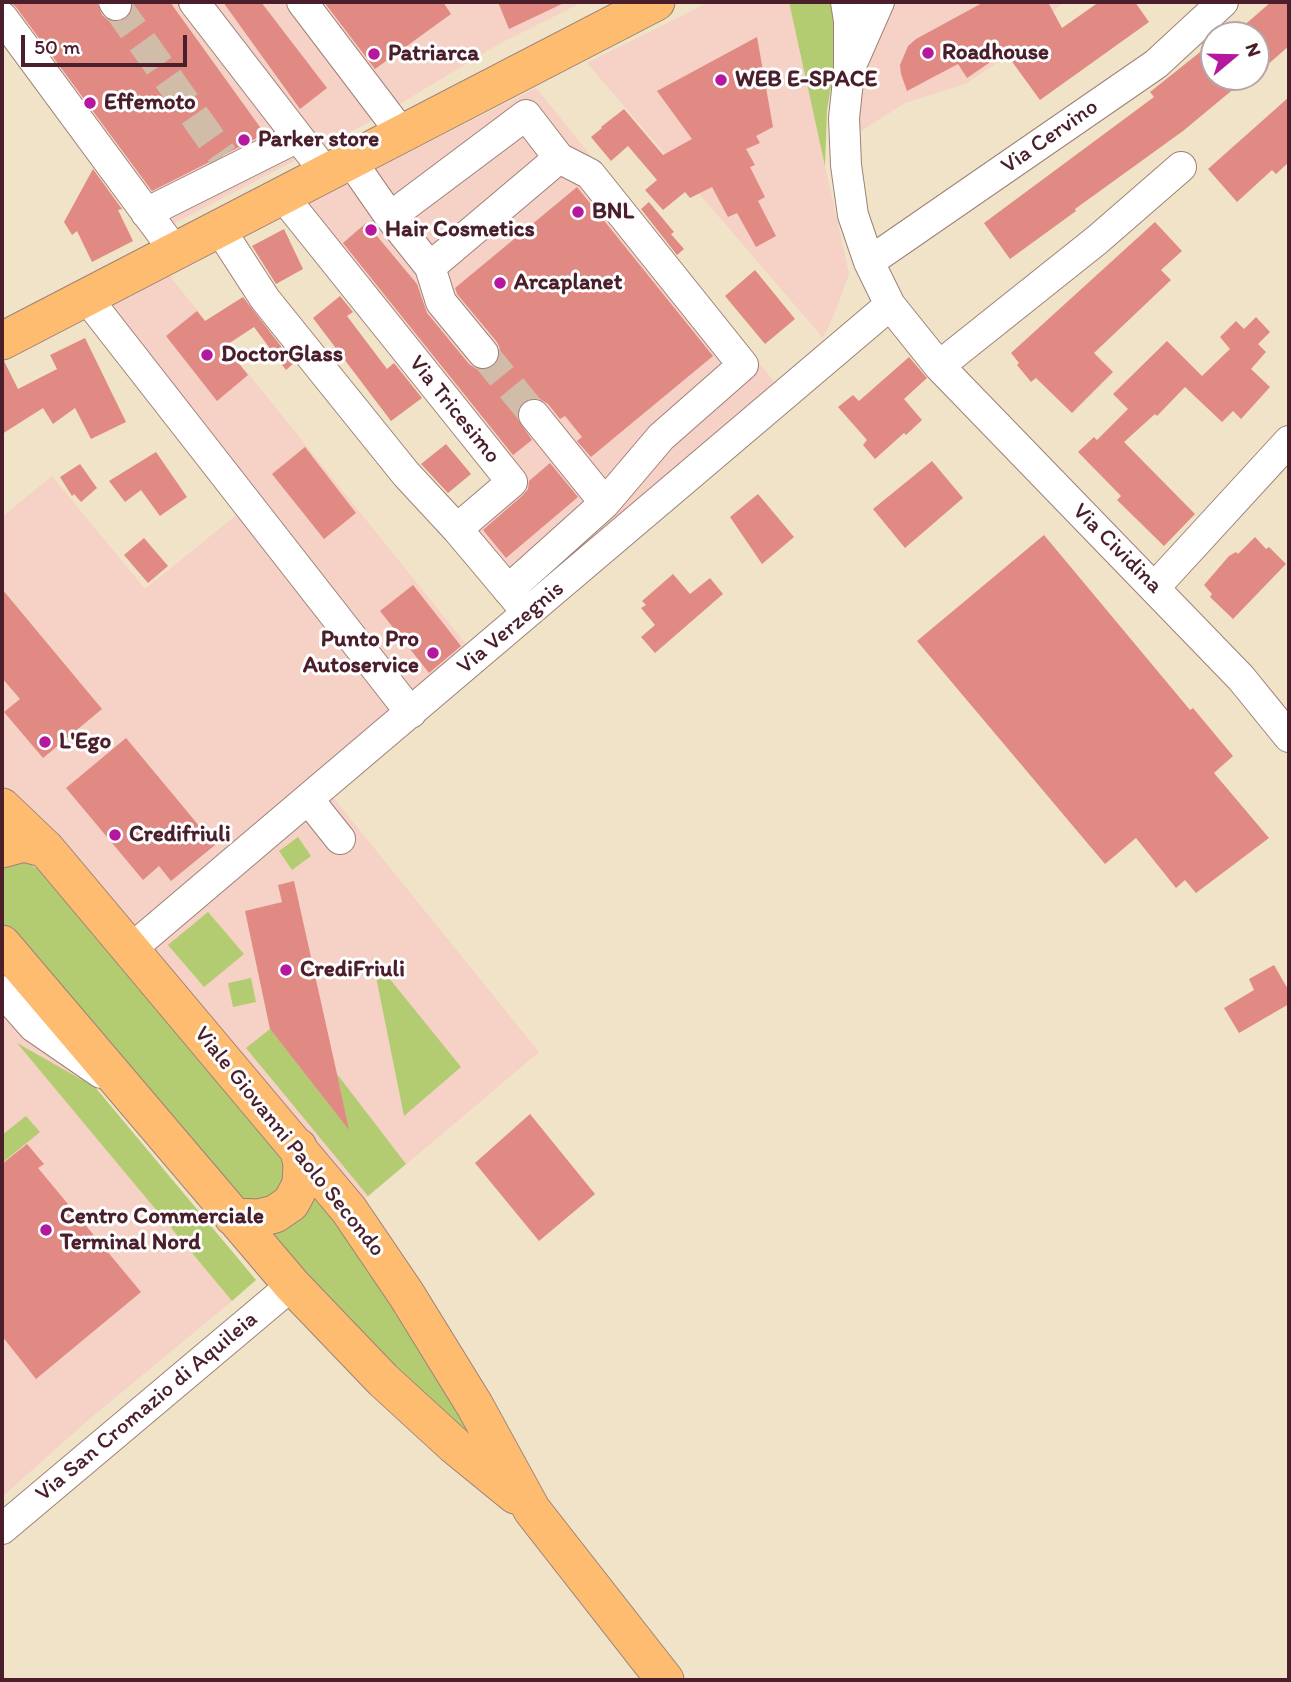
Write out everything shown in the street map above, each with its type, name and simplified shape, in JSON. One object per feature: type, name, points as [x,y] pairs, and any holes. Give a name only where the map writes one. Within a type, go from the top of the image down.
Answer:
[{"type":"main road","points":[[4,335],[86,297],[403,135],[646,4]]},
{"type":"main road","name":"Viale Giovanni Paolo Secondo","points":[[2,807],[46,849],[349,1210],[406,1294],[475,1406],[532,1510],[665,1680]]},
{"type":"main road","points":[[2,849],[24,843],[46,849]]},
{"type":"main road","name":"Viale Giovanni Paolo Secondo","points":[[2,944],[292,1285],[383,1380],[455,1446],[532,1510]]},
{"type":"main road","points":[[233,1217],[259,1218],[275,1214],[291,1203],[301,1184],[302,1164],[298,1147]]},
{"type":"street","points":[[194,2],[298,136],[338,167],[390,217],[430,267],[441,302],[483,353]]},
{"type":"street","points":[[302,2],[403,135]]},
{"type":"street","name":"Via Cividina","points":[[846,2],[849,21],[849,71],[844,118],[846,165],[853,215],[869,262],[890,305],[939,366],[1241,678],[1289,737]]},
{"type":"street","name":"Via Cividina","points":[[849,71],[880,2]]},
{"type":"street","name":"Via Cervino","points":[[869,262],[1156,64],[1223,2]]},
{"type":"street","points":[[2,17],[174,250]]},
{"type":"street","points":[[390,217],[526,115],[559,158],[590,174],[743,365],[661,437],[605,503],[508,590]]},
{"type":"street","points":[[146,213],[228,163],[298,136]]},
{"type":"street","points":[[430,267],[559,158]]},
{"type":"street","points":[[939,366],[1097,240],[1181,167]]},
{"type":"street","name":"Via Tricesimo","points":[[282,195],[512,482],[457,529]]},
{"type":"street","points":[[219,228],[265,299],[406,474],[457,529],[528,614]]},
{"type":"street","points":[[86,297],[411,713]]},
{"type":"street","name":"Via Verzegnis","points":[[131,949],[890,305]]},
{"type":"street","points":[[534,415],[605,503]]},
{"type":"street","points":[[1154,587],[1289,441]]},
{"type":"street","points":[[308,799],[340,839]]},
{"type":"street","points":[[2,991],[34,1027],[128,1092]]},
{"type":"street","name":"Via San Cromazio di Aquileia","points":[[2,1529],[292,1285]]},
{"type":"shaded area","points":[[2,2],[583,2],[499,44],[375,119],[148,237],[2,34]]},
{"type":"shaded area","points":[[709,2],[789,2],[849,274],[823,338],[587,63]]},
{"type":"shaded area","points":[[894,2],[1067,2],[1059,6],[1026,44],[965,84],[905,103],[856,134],[864,78],[889,8]]},
{"type":"shaded area","points":[[536,88],[777,385],[513,612],[443,531],[496,482],[283,216]]},
{"type":"shaded area","points":[[168,274],[470,649],[141,927],[132,927],[41,824],[2,789],[2,517],[52,476],[145,589],[240,512],[87,316]]},
{"type":"shaded area","points":[[332,796],[539,1052],[363,1201],[156,958],[154,946]]},
{"type":"shaded area","name":"Centro Commerciale Terminal Nord","points":[[2,973],[95,1087],[19,1045],[232,1301],[87,1421],[2,1497]]},
{"type":"green space","points":[[789,2],[836,2],[840,32],[827,110],[825,166]]},
{"type":"green space","points":[[298,837],[311,856],[292,870],[279,851]]},
{"type":"green space","points":[[17,862],[28,863],[40,870],[275,1151],[283,1162],[284,1173],[282,1184],[274,1196],[245,1205],[2,923],[2,867]]},
{"type":"green space","points":[[208,912],[244,954],[204,987],[168,945]]},
{"type":"green space","points":[[372,957],[461,1067],[404,1116]]},
{"type":"green space","points":[[251,978],[256,1002],[233,1007],[228,983]]},
{"type":"green space","points":[[270,1029],[348,1128],[337,1074],[406,1164],[368,1196],[246,1048]]},
{"type":"green space","points":[[17,1043],[95,1087],[256,1280],[232,1301]]},
{"type":"green space","points":[[26,1116],[40,1132],[2,1163],[2,1135]]},
{"type":"green space","points":[[305,1186],[346,1234],[484,1448],[480,1454],[258,1228]]},
{"type":"building","points":[[10,2],[97,2],[102,15],[109,21],[116,22],[125,20],[131,13],[133,2],[170,2],[265,134],[152,191]]},
{"type":"building","points":[[223,2],[261,2],[327,88],[300,109]]},
{"type":"building","points":[[324,2],[443,2],[451,14],[375,69]]},
{"type":"building","points":[[498,2],[566,2],[509,29]]},
{"type":"building","points":[[984,2],[1048,2],[1062,28],[1099,2],[1135,2],[1149,22],[1040,100],[1005,52],[967,78],[958,64],[907,91],[900,65],[908,46]]},
{"type":"building","points":[[1271,2],[1289,2],[1289,46],[1270,63],[1270,21],[1249,21]]},
{"type":"building","points":[[757,37],[773,127],[756,136],[760,143],[746,149],[755,165],[750,167],[765,197],[758,201],[776,236],[756,247],[737,213],[728,217],[712,187],[690,198],[685,192],[663,210],[645,190],[657,180],[628,146],[611,161],[591,137],[624,109],[663,155],[692,139],[657,91]]},
{"type":"building","points":[[1200,52],[1200,91],[1231,91],[1183,131],[1010,259],[984,223],[1154,97],[1150,92]]},
{"type":"building","points":[[1289,97],[1289,162],[1276,174],[1272,170],[1237,202],[1208,169]]},
{"type":"building","points":[[93,169],[122,209],[118,210],[133,241],[92,262],[77,231],[72,235],[64,222]]},
{"type":"building","points":[[577,187],[713,356],[591,457],[577,441],[582,437],[565,416],[560,419],[548,404],[540,399],[531,398],[524,401],[518,409],[517,418],[532,440],[513,455],[343,243],[366,223],[417,284],[427,313],[469,364],[478,370],[487,370],[499,360],[500,349],[455,288]]},
{"type":"building","points":[[649,202],[674,232],[671,234],[684,249],[677,255],[641,209]]},
{"type":"building","points":[[1155,222],[1182,251],[1161,270],[1171,280],[1094,353],[1113,372],[1072,413],[1036,378],[1031,382],[1011,353]]},
{"type":"building","points":[[284,229],[303,269],[276,284],[252,246]]},
{"type":"building","points":[[755,270],[795,319],[765,344],[725,296]]},
{"type":"building","points":[[340,296],[353,312],[347,316],[387,369],[394,363],[422,398],[391,421],[313,318]]},
{"type":"building","name":"DoctorGlass","points":[[243,297],[294,363],[286,370],[254,327],[225,346],[248,375],[217,401],[166,336],[197,311],[205,321]]},
{"type":"building","points":[[1256,317],[1270,332],[1258,344],[1266,352],[1251,369],[1270,387],[1241,419],[1233,411],[1222,422],[1185,387],[1157,416],[1155,414],[1124,442],[1195,514],[1164,546],[1117,500],[1121,496],[1078,452],[1094,437],[1097,440],[1128,409],[1113,394],[1167,341],[1202,376],[1230,349],[1220,337],[1236,321],[1244,329]]},
{"type":"building","points":[[85,338],[126,422],[91,439],[75,408],[53,424],[43,408],[2,434],[2,362],[4,361],[18,389],[57,369],[50,355]]},
{"type":"building","points":[[909,357],[927,378],[904,399],[922,420],[875,459],[863,445],[867,440],[838,407],[853,395],[859,401]]},
{"type":"building","points":[[446,444],[471,474],[448,493],[421,464]]},
{"type":"building","points":[[305,447],[356,513],[324,539],[272,474]]},
{"type":"building","points":[[156,452],[187,497],[160,516],[141,490],[125,502],[109,481]]},
{"type":"building","points":[[932,461],[963,498],[905,548],[873,509]]},
{"type":"building","points":[[550,463],[578,497],[506,558],[483,530],[523,495],[528,489],[529,481]]},
{"type":"building","points":[[80,464],[97,488],[81,502],[74,494],[72,496],[60,477]]},
{"type":"building","points":[[758,494],[794,537],[762,564],[730,517]]},
{"type":"building","points":[[1044,535],[1190,710],[1193,708],[1233,756],[1214,773],[1269,838],[1196,893],[1185,880],[1176,888],[1136,838],[1105,864],[917,641]]},
{"type":"building","points":[[1255,537],[1286,564],[1233,619],[1210,597],[1212,594],[1204,585],[1229,556],[1236,552],[1238,554]]},
{"type":"building","points":[[144,538],[168,566],[148,583],[124,555]]},
{"type":"building","points":[[673,574],[690,594],[710,578],[723,594],[655,653],[641,637],[655,625],[641,608],[646,605],[642,601]]},
{"type":"building","points":[[413,585],[461,646],[429,673],[380,611]]},
{"type":"building","points":[[2,589],[102,709],[43,758],[4,712],[20,699],[2,678]]},
{"type":"building","points":[[126,738],[215,845],[171,881],[159,866],[143,880],[66,788]]},
{"type":"building","name":"CrediFriuli","points":[[294,881],[349,1130],[270,1029],[245,911],[282,902],[278,885]]},
{"type":"building","points":[[1274,965],[1289,991],[1289,1004],[1239,1033],[1224,1008],[1254,990],[1249,979]]},
{"type":"building","points":[[530,1114],[595,1194],[539,1241],[475,1163]]},
{"type":"building","name":"Centro Commerciale Terminal Nord","points":[[27,1144],[44,1164],[38,1168],[141,1292],[36,1379],[2,1336],[2,1164]]},
{"type":"tunnel","points":[[116,5],[223,156]]},
{"type":"tunnel","points":[[483,353],[534,415]]},
{"type":"place","name":"Roadhouse","points":[[928,53]]},
{"type":"place","name":"Patriarca","points":[[374,54]]},
{"type":"place","name":"WEB E-SPACE","points":[[721,80]]},
{"type":"place","name":"Effemoto","points":[[90,103]]},
{"type":"place","name":"Parker store","points":[[244,140]]},
{"type":"place","name":"BNL","points":[[578,212]]},
{"type":"place","name":"Hair Cosmetics","points":[[371,230]]},
{"type":"place","name":"Arcaplanet","points":[[500,283]]},
{"type":"place","name":"DoctorGlass","points":[[207,355]]},
{"type":"place","name":"Punto Pro Autoservice","points":[[433,653]]},
{"type":"place","name":"L'Ego","points":[[45,742]]},
{"type":"place","name":"Credifriuli","points":[[115,835]]},
{"type":"place","name":"CrediFriuli","points":[[286,970]]},
{"type":"place","name":"Centro Commerciale Terminal Nord","points":[[46,1230]]}]
